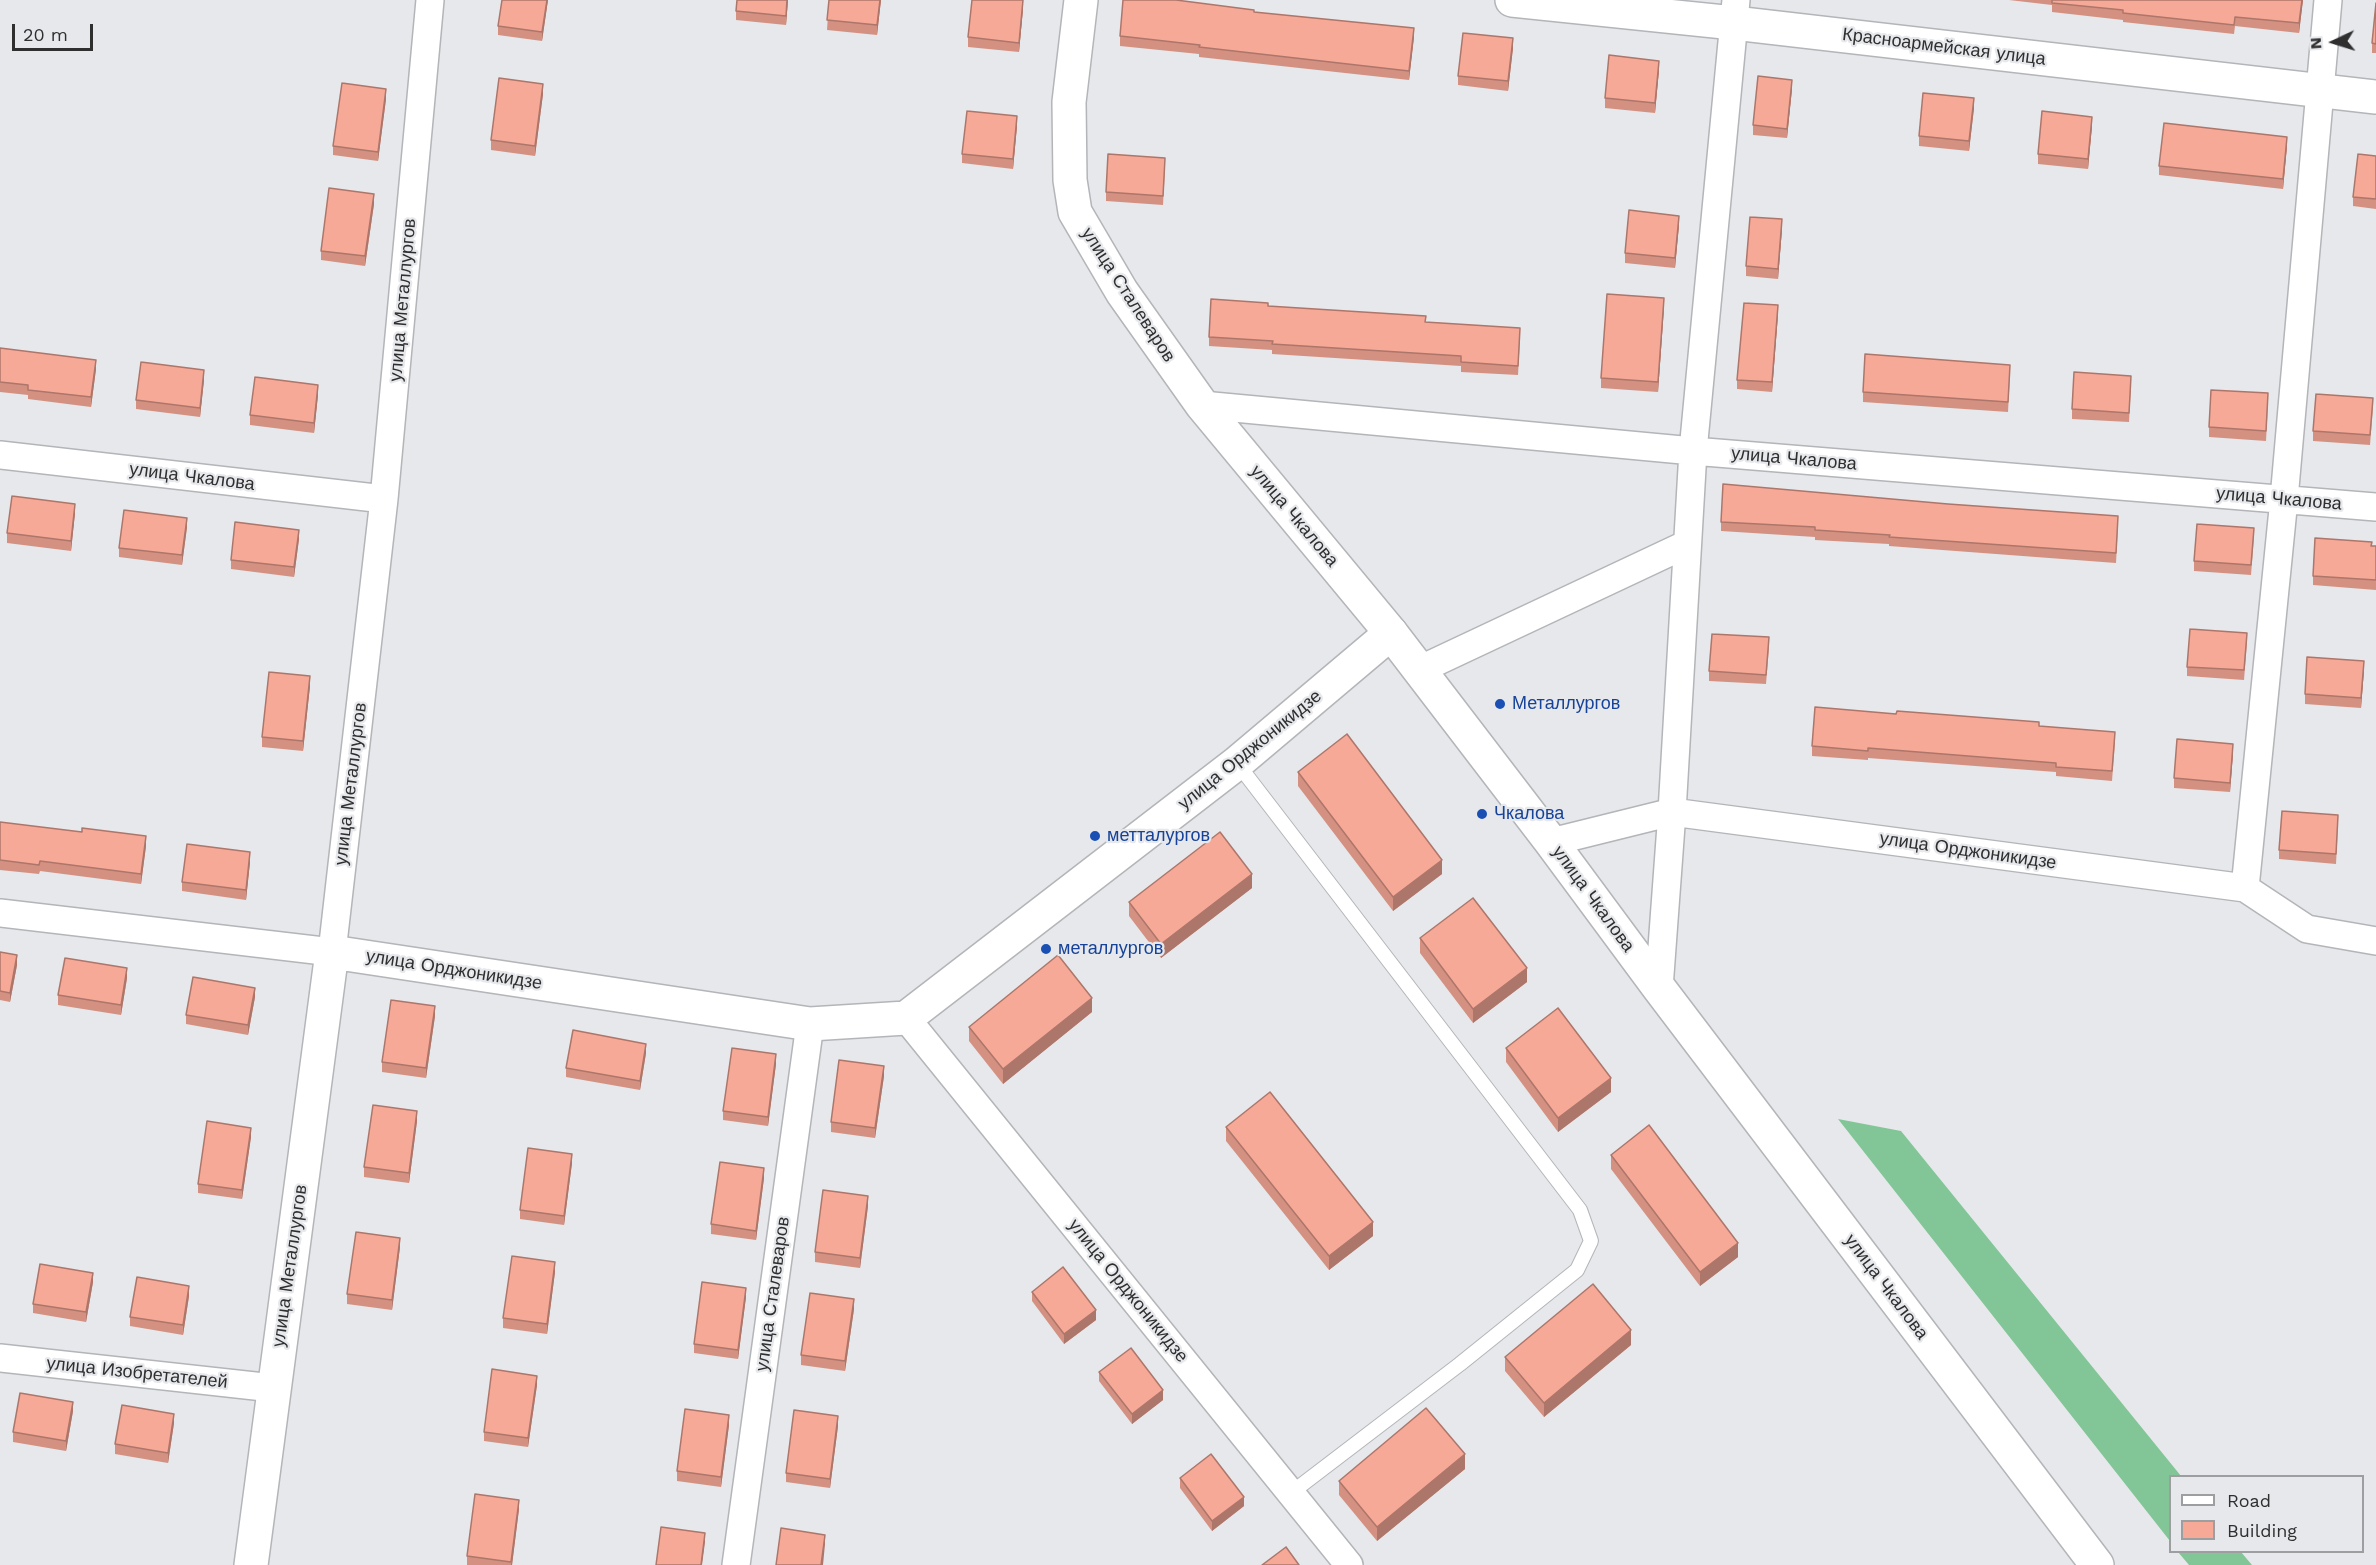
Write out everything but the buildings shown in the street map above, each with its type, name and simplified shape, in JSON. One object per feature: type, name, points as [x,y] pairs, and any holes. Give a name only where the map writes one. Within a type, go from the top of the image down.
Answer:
[{"type":"main road","name":"улица Сталеваров","points":[[1081,0],[1069,102],[1070,180],[1075,212],[1122,292],[1202,405]]},
{"type":"main road","name":"Красноармейская улица","points":[[1512,0],[1735,11],[2376,97]]},
{"type":"main road","name":"улица Чкалова","points":[[1202,405],[1391,633],[2097,1565]]},
{"type":"main road","name":"улица Орджоникидзе","points":[[332,951],[810,1024],[906,1018],[1238,763],[1391,633]]},
{"type":"main road","name":"улица Металлургов","points":[[250,1565],[332,951]]},
{"type":"street","name":"улица Металлургов","points":[[332,951],[384,499],[430,0]]},
{"type":"street","points":[[2245,888],[2284,499],[2328,0]]},
{"type":"street","points":[[1659,988],[1672,812],[1693,451],[1735,11]]},
{"type":"street","name":"улица Чкалова","points":[[1202,405],[1693,451],[2376,507]]},
{"type":"street","name":"улица Чкалова","points":[[0,455],[384,499]]},
{"type":"street","points":[[1419,670],[1688,544]]},
{"type":"street","name":"улица Орджоникидзе","points":[[1551,842],[1672,812],[2245,888],[2307,929],[2376,941]]},
{"type":"street","name":"улица Орджоникидзе","points":[[0,913],[332,951]]},
{"type":"street","name":"улица Орджоникидзе","points":[[906,1018],[1349,1565]]},
{"type":"street","name":"улица Сталеваров","points":[[736,1565],[810,1024]]},
{"type":"street","name":"улица Изобретателей","points":[[0,1358],[273,1388]]},
{"type":"lane","points":[[1238,763],[1580,1210],[1591,1241],[1577,1269],[1460,1364],[1291,1493]]},
{"type":"green space","points":[[1838,1119],[1901,1131],[2180,1475],[2169,1475],[2169,1540]]},
{"type":"green space","points":[[2179,1553],[2242,1553],[2252,1565],[2189,1565]]},
{"type":"place","name":"Металлургов","points":[[1500,704]]},
{"type":"place","name":"Чкалова","points":[[1482,814]]},
{"type":"place","name":"метталургов","points":[[1095,836]]},
{"type":"place","name":"металлургов","points":[[1046,949]]}]
